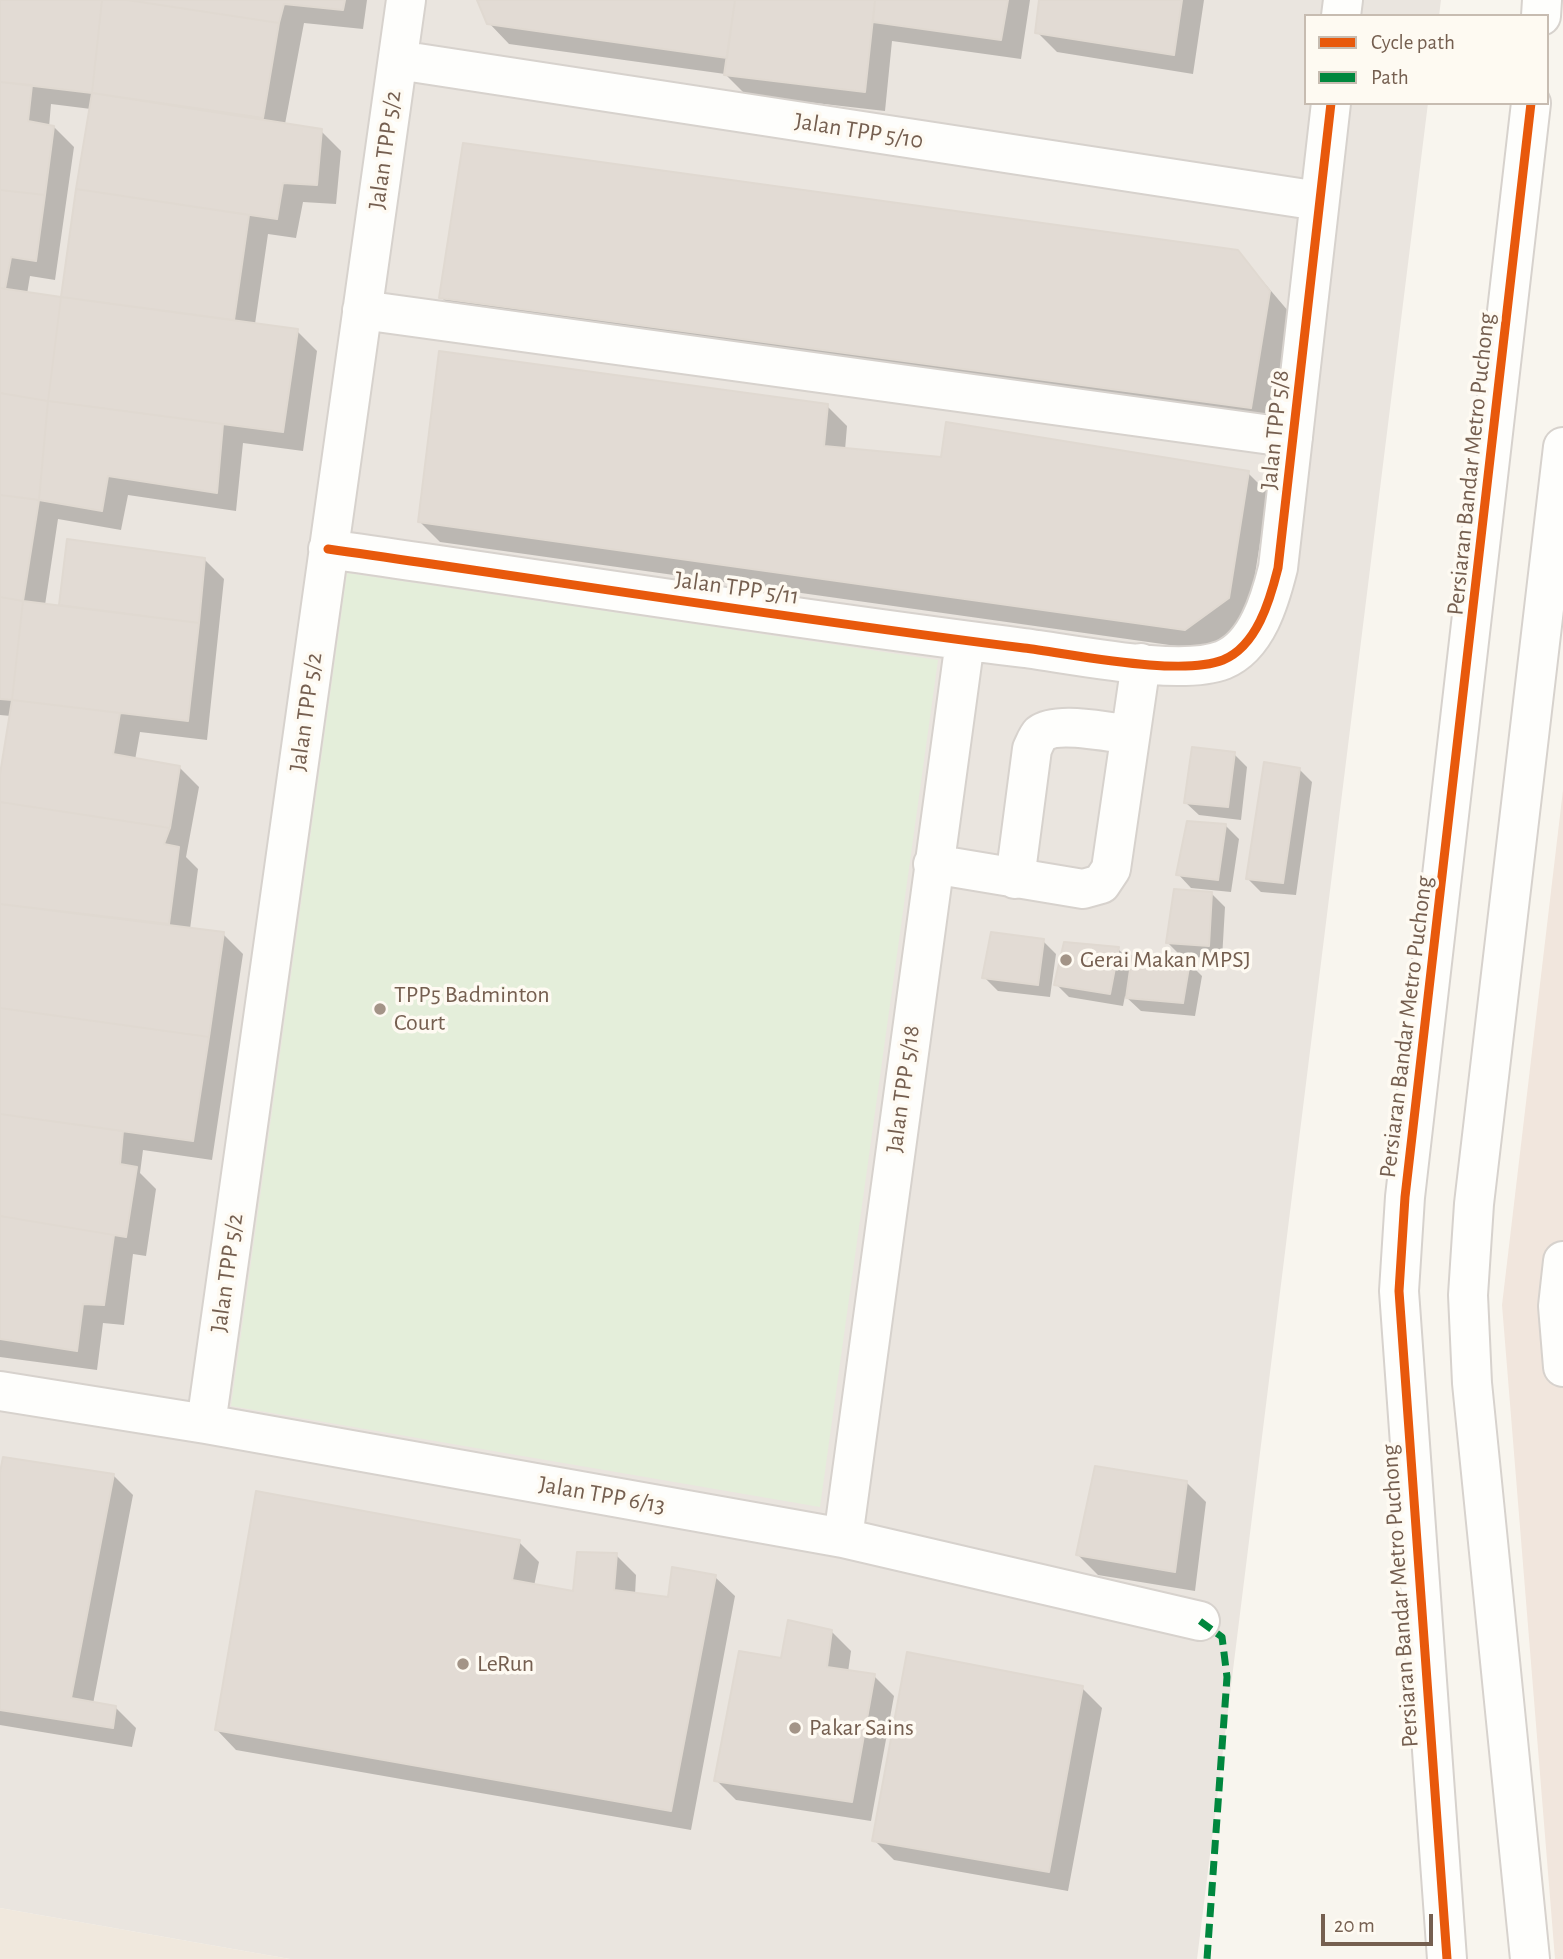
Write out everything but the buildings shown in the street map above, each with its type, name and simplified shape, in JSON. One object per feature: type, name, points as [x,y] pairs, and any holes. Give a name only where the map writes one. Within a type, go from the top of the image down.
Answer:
[{"type":"street","name":"Jalan TPP 5/2","points":[[206,1424],[406,0]]},
{"type":"street","name":"Jalan TPP 5/10","points":[[398,60],[1320,201]]},
{"type":"street","name":"Jalan TPP 5/8","points":[[1141,663],[1190,669],[1225,659],[1249,639],[1269,605],[1278,568],[1331,105]]},
{"type":"street","name":"Persiaran Bandar Metro Puchong","points":[[1447,1959],[1399,1291],[1405,1197],[1531,105]]},
{"type":"street","points":[[362,310],[1293,438]]},
{"type":"street","points":[[1530,1959],[1472,1384],[1468,1295],[1474,1204],[1563,447]]},
{"type":"street","name":"Jalan TPP 5/11","points":[[328,549],[965,641],[1141,663]]},
{"type":"street","name":"Jalan TPP 5/18","points":[[843,1538],[965,641]]},
{"type":"street","points":[[933,864],[1083,889],[1101,884],[1111,869],[1141,663]]},
{"type":"street","points":[[1015,878],[1032,749],[1039,735],[1054,729],[1075,729],[1130,735]]},
{"type":"street","points":[[1563,1261],[1558,1306],[1563,1367]]},
{"type":"street","name":"Jalan TPP 6/13","points":[[0,1391],[206,1424],[843,1538],[1200,1621]]},
{"type":"shaded area","points":[[0,0],[1441,0],[1439,14],[1304,14],[1304,105],[1428,105],[1197,1959],[290,1959],[0,1908]]},
{"type":"shaded area","points":[[1563,790],[1563,1959],[1555,1959],[1502,1305]]},
{"type":"shaded area","points":[[0,1908],[290,1959],[0,1959]]},
{"type":"green space","points":[[347,573],[938,660],[820,1507],[231,1406]]},
{"type":"marked path","points":[[1200,1621],[1222,1637],[1227,1677],[1207,1959]]},
{"type":"cycle path","points":[[328,549],[1126,663],[1181,666],[1204,665],[1223,660],[1235,653],[1253,633],[1266,607],[1278,568],[1331,105]]},
{"type":"cycle path","points":[[1447,1959],[1399,1291],[1405,1197],[1531,105]]},
{"type":"place","name":"Gerai Makan MPSJ","points":[[1066,960]]},
{"type":"place","name":"TPP5 Badminton Court","points":[[380,1009]]},
{"type":"place","name":"LeRun","points":[[463,1664]]},
{"type":"place","name":"Pakar Sains","points":[[795,1728]]}]
